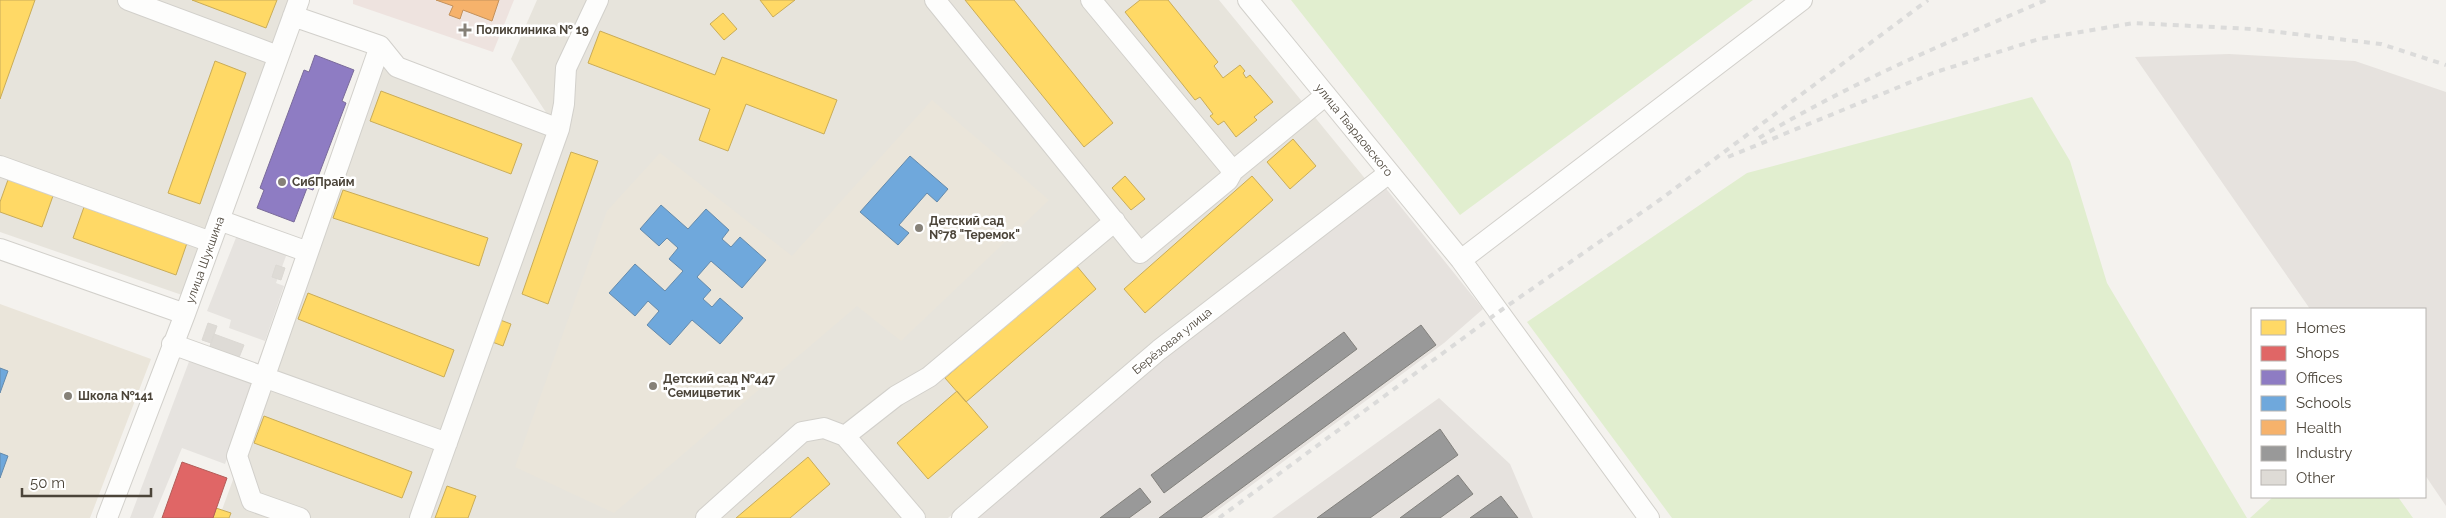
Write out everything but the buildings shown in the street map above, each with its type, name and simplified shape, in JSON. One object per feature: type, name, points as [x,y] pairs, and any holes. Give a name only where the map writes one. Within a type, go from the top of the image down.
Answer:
[{"type":"street","points":[[128,0],[278,56]]},
{"type":"street","points":[[420,518],[559,129],[564,104],[566,68],[598,0]]},
{"type":"street","points":[[935,0],[1140,253],[1228,180],[1233,171],[1326,95]]},
{"type":"street","points":[[1089,0],[1233,171]]},
{"type":"street","name":"улица Твардовского","points":[[1248,0],[1461,260],[1649,518]]},
{"type":"street","points":[[1461,260],[1802,0]]},
{"type":"street","points":[[296,8],[380,46],[397,67],[559,129]]},
{"type":"street","name":"улица Шукшина","points":[[107,518],[185,314],[296,8]]},
{"type":"street","points":[[300,518],[252,501],[237,456],[380,46]]},
{"type":"street","points":[[0,166],[211,242]]},
{"type":"street","name":"Берёзовая улица","points":[[962,518],[1159,350],[1389,173]]},
{"type":"street","points":[[219,220],[308,252]]},
{"type":"street","points":[[845,436],[896,396],[929,376],[1115,221]]},
{"type":"street","points":[[0,249],[185,314]]},
{"type":"street","points":[[172,344],[447,443]]},
{"type":"street","points":[[706,518],[802,432],[824,428],[845,436],[915,518]]},
{"type":"shaded area","points":[[0,0],[289,0],[182,295],[0,232]]},
{"type":"shaded area","name":"Поликлиника № 19","points":[[353,0],[514,0],[493,52],[353,4]]},
{"type":"shaded area","points":[[537,0],[1219,0],[1367,181],[1150,349],[948,518],[219,518],[312,264],[380,57],[549,117],[511,59]]},
{"type":"shaded area","points":[[2229,54],[2355,61],[2446,92],[2446,506],[2426,476],[2426,308],[2309,308],[2135,57]]},
{"type":"shaded area","name":"Детский сад №447 \"Семицветик\"","points":[[932,100],[1049,200],[901,341],[857,306],[614,513],[515,467],[607,211],[660,153],[792,256]]},
{"type":"shaded area","points":[[1384,186],[1483,309],[1444,343],[1207,518],[972,518],[1163,355]]},
{"type":"shaded area","points":[[239,230],[289,248],[276,283],[284,286],[265,341],[229,328],[231,320],[207,311]]},
{"type":"shaded area","name":"Школа №141","points":[[0,304],[151,359],[90,518],[0,518]]},
{"type":"shaded area","points":[[190,359],[255,382],[225,464],[182,448],[153,518],[130,518]]},
{"type":"shaded area","points":[[1439,398],[1510,464],[1533,518],[1272,518]]},
{"type":"green space","points":[[1291,0],[1753,0],[1460,215]]},
{"type":"green space","points":[[2032,97],[2070,161],[2107,283],[2247,518],[1672,518],[1527,322],[1747,173]]},
{"type":"green space","points":[[2272,498],[2399,498],[2413,518],[2250,518]]},
{"type":"railway","points":[[1219,518],[1500,311],[1661,199],[1928,0]]},
{"type":"railway","points":[[1759,138],[1864,81],[2046,0]]},
{"type":"railway","points":[[1728,157],[1933,73],[2039,39],[2134,23],[2252,29],[2381,44],[2446,65]]},
{"type":"place","name":"Поликлиника № 19","points":[[465,30]]},
{"type":"place","name":"СибПрайм","points":[[282,182]]},
{"type":"place","name":"Детский сад №78 \"Теремок\"","points":[[919,228]]},
{"type":"place","name":"Детский сад №447 \"Семицветик\"","points":[[653,386]]},
{"type":"place","name":"Школа №141","points":[[68,396]]}]
